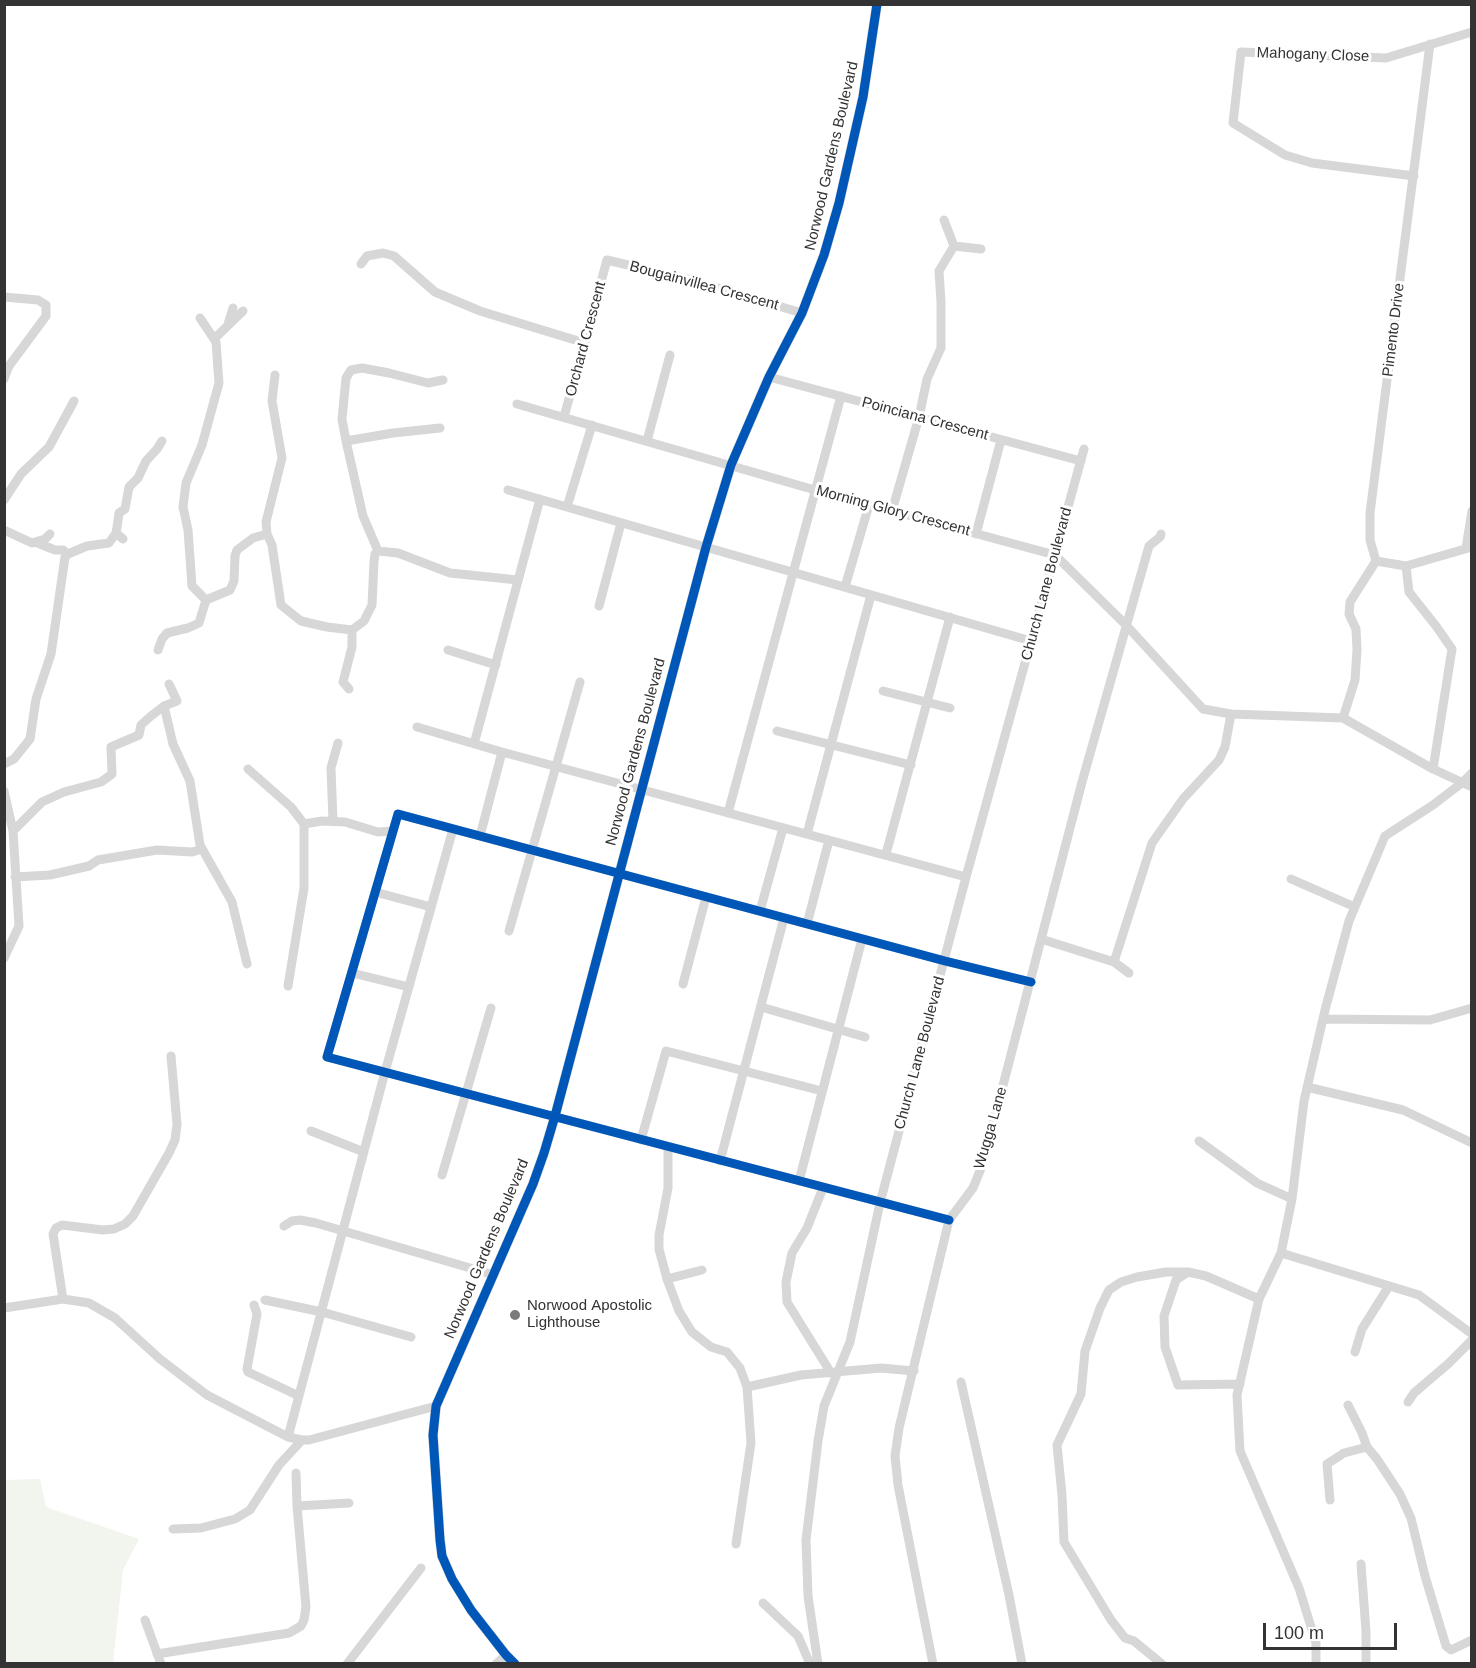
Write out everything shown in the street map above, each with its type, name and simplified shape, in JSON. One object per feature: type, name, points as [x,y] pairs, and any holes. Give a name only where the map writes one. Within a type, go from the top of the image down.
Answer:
[{"type":"street","name":"Norwood Gardens Boulevard","points":[[515,1664],[471,1610],[452,1579],[442,1556],[433,1435],[436,1406],[533,1185],[555,1116],[706,547],[732,465],[769,377],[802,313],[824,255],[839,203],[865,86],[877,4]]},
{"type":"street","points":[[1430,44],[1472,32]]},
{"type":"street","name":"Pimento Drive","points":[[1376,561],[1370,540],[1370,513],[1430,44]]},
{"type":"street","name":"Mahogany Close","points":[[1414,176],[1303,160],[1285,155],[1233,123],[1241,52],[1386,58],[1430,44]]},
{"type":"street","points":[[944,220],[954,246]]},
{"type":"street","points":[[954,246],[981,249]]},
{"type":"street","points":[[892,511],[919,417],[927,379],[941,348],[939,271],[954,246]]},
{"type":"street","points":[[361,264],[367,256],[383,253],[394,256],[435,292],[480,311],[585,343]]},
{"type":"street","name":"Bougainvillea Crescent","points":[[607,260],[687,279],[802,313]]},
{"type":"street","name":"Orchard Crescent","points":[[564,417],[607,260]]},
{"type":"street","points":[[4,297],[38,300],[46,305],[46,316],[9,366],[4,379]]},
{"type":"street","points":[[226,329],[233,308]]},
{"type":"street","points":[[214,339],[243,311]]},
{"type":"street","points":[[200,318],[214,339],[217,349],[219,383],[201,445],[186,483],[183,507],[188,530],[192,586],[206,600]]},
{"type":"street","points":[[647,441],[670,356]]},
{"type":"street","points":[[378,551],[363,516],[346,441],[342,419],[346,378],[351,370],[362,368],[428,383],[442,380]]},
{"type":"street","points":[[275,375],[272,401],[282,458],[266,522],[267,534],[272,545],[281,605],[302,621],[352,630],[364,621],[372,606],[374,562],[378,551]]},
{"type":"street","name":"Poinciana Crescent","points":[[769,377],[1081,462]]},
{"type":"street","points":[[728,813],[841,396]]},
{"type":"street","points":[[4,500],[21,474],[49,447],[74,401]]},
{"type":"street","name":"Morning Glory Crescent","points":[[517,404],[815,490],[1055,555]]},
{"type":"street","points":[[567,507],[592,425]]},
{"type":"street","points":[[346,441],[440,428]]},
{"type":"street","points":[[976,534],[1001,440]]},
{"type":"street","points":[[4,764],[14,759],[30,740],[36,699],[51,654],[64,562],[68,554],[87,546],[110,543],[119,536],[119,513],[125,509],[129,487],[138,478],[146,462],[162,441]]},
{"type":"street","name":"Church Lane Boulevard","points":[[818,1664],[808,1596],[806,1540],[824,1406],[835,1373],[850,1342],[880,1203],[966,877],[1084,449]]},
{"type":"street","points":[[508,490],[1031,641]]},
{"type":"street","points":[[474,744],[540,500]]},
{"type":"street","points":[[845,587],[869,505]]},
{"type":"street","points":[[1343,718],[1354,680],[1357,650],[1356,629],[1349,614],[1350,602],[1376,561],[1406,566],[1469,547],[1472,511]]},
{"type":"street","points":[[599,606],[621,523]]},
{"type":"street","points":[[4,530],[29,543],[45,539],[50,534]]},
{"type":"street","points":[[158,650],[167,633],[188,628],[199,622],[206,600],[230,590],[234,581],[237,550],[253,538],[267,534]]},
{"type":"street","name":"Wugga Lane","points":[[933,1664],[898,1485],[895,1456],[899,1428],[949,1220],[973,1188],[982,1166],[1082,782],[1126,625],[1149,546],[1161,534]]},
{"type":"street","points":[[35,542],[55,550],[63,550],[68,554]]},
{"type":"street","points":[[378,551],[398,553],[450,573],[518,580]]},
{"type":"street","points":[[1055,555],[1126,625],[1203,709],[1231,714],[1343,718],[1433,769],[1467,784]]},
{"type":"street","points":[[1406,566],[1409,592],[1437,626],[1452,649],[1433,769]]},
{"type":"street","points":[[807,834],[871,595]]},
{"type":"street","points":[[886,854],[950,617]]},
{"type":"street","points":[[349,689],[343,682],[352,647],[352,630]]},
{"type":"street","points":[[448,650],[495,665]]},
{"type":"street","points":[[508,931],[579,682]]},
{"type":"street","points":[[13,831],[42,802],[64,792],[100,782],[112,774],[111,747],[139,735],[141,725],[164,706],[177,701],[169,684]]},
{"type":"street","points":[[883,691],[950,708]]},
{"type":"street","points":[[164,706],[173,744],[190,780],[202,849],[232,902],[247,964]]},
{"type":"street","points":[[1114,962],[1152,843],[1183,799],[1220,760],[1225,747],[1231,714]]},
{"type":"street","points":[[417,727],[966,877]]},
{"type":"street","points":[[777,731],[911,765]]},
{"type":"street","points":[[333,821],[331,768],[338,743]]},
{"type":"street","points":[[480,836],[502,752]]},
{"type":"street","points":[[248,770],[291,807],[304,824],[304,888],[288,986]]},
{"type":"street","points":[[1316,1664],[1316,1642],[1299,1588],[1240,1450],[1237,1395],[1259,1299],[1281,1252],[1293,1199],[1304,1101],[1348,921],[1385,836],[1467,784],[1472,773]]},
{"type":"street","points":[[4,791],[13,831],[19,926],[4,958]]},
{"type":"street","points":[[949,1220],[327,1057],[398,814],[1031,982]]},
{"type":"street","points":[[304,824],[333,821],[378,831],[393,831]]},
{"type":"street","points":[[760,911],[783,828]]},
{"type":"street","points":[[288,1437],[385,1072],[453,829]]},
{"type":"street","points":[[807,924],[829,840]]},
{"type":"street","points":[[15,877],[50,875],[71,871],[98,860],[157,850],[192,852],[202,849]]},
{"type":"street","points":[[1291,879],[1355,907]]},
{"type":"street","points":[[375,892],[431,907]]},
{"type":"street","points":[[682,984],[706,897]]},
{"type":"street","points":[[720,1161],[784,918]]},
{"type":"street","points":[[799,1181],[862,939]]},
{"type":"street","points":[[1041,939],[1114,962],[1129,973]]},
{"type":"street","points":[[352,973],[409,987]]},
{"type":"street","points":[[760,1007],[865,1037]]},
{"type":"street","points":[[442,1175],[491,1008]]},
{"type":"street","points":[[1323,1019],[1430,1020],[1472,1008]]},
{"type":"street","points":[[641,1140],[666,1051],[822,1091]]},
{"type":"street","points":[[63,1299],[54,1237],[56,1228],[62,1225],[103,1230],[114,1229],[125,1224],[133,1216],[175,1140],[177,1124],[171,1056]]},
{"type":"street","points":[[1308,1087],[1402,1110],[1472,1143]]},
{"type":"street","points":[[311,1131],[364,1152]]},
{"type":"street","points":[[1199,1141],[1257,1183],[1293,1199]]},
{"type":"street","points":[[668,1147],[668,1188],[659,1249],[667,1279],[679,1311],[692,1332],[711,1347],[727,1352],[740,1368],[747,1387],[751,1443],[736,1544]]},
{"type":"street","points":[[824,1188],[807,1228],[792,1253],[786,1282],[787,1302],[835,1373]]},
{"type":"street","points":[[284,1226],[292,1221],[300,1220],[494,1275]]},
{"type":"street","points":[[1281,1252],[1419,1295],[1471,1333],[1448,1364],[1408,1402]]},
{"type":"street","points":[[667,1279],[702,1270]]},
{"type":"street","points":[[1162,1664],[1134,1641],[1125,1638],[1111,1620],[1064,1542],[1057,1445],[1081,1394],[1085,1351],[1109,1290],[1121,1282],[1137,1277],[1166,1272],[1188,1272],[1206,1276],[1259,1299]]},
{"type":"street","points":[[1188,1272],[1176,1280],[1164,1316],[1165,1347],[1178,1385],[1240,1384]]},
{"type":"street","points":[[1355,1352],[1362,1329],[1389,1286]]},
{"type":"street","points":[[4,1308],[63,1299],[89,1304],[115,1318],[207,1395],[288,1437],[309,1440],[436,1406]]},
{"type":"street","points":[[265,1300],[322,1312],[411,1337]]},
{"type":"street","points":[[254,1305],[257,1314],[248,1372],[298,1396]]},
{"type":"street","points":[[747,1387],[801,1375],[881,1368],[914,1371]]},
{"type":"street","points":[[961,1382],[1009,1595],[1022,1664]]},
{"type":"street","points":[[1348,1404],[1366,1447],[1377,1458],[1412,1518],[1425,1576],[1446,1646],[1451,1650],[1472,1640]]},
{"type":"street","points":[[173,1529],[201,1528],[235,1519],[250,1510],[279,1465],[302,1440]]},
{"type":"street","points":[[1330,1500],[1327,1464],[1344,1454],[1366,1447]]},
{"type":"street","points":[[157,1654],[289,1633],[301,1626],[306,1607],[296,1473]]},
{"type":"street","points":[[297,1506],[349,1503]]},
{"type":"street","points":[[1361,1564],[1366,1664]]},
{"type":"street","points":[[347,1664],[421,1568]]},
{"type":"street","points":[[763,1603],[798,1636],[810,1664]]},
{"type":"street","points":[[145,1620],[161,1664]]},
{"type":"street","points":[[496,1664],[506,1655]]},
{"type":"shaded area","points":[[40,1479],[46,1507],[139,1539],[123,1570],[113,1663],[5,1663],[5,1480]]},
{"type":"cycle path","points":[[515,1664],[471,1610],[452,1579],[442,1556],[433,1435],[436,1406],[533,1184],[544,1153],[706,547],[731,465],[769,377],[802,313],[824,255],[839,203],[863,97],[877,4]]},
{"type":"cycle path","points":[[949,1220],[327,1057],[398,814],[1031,982]]},
{"type":"place","name":"Norwood Apostolic Lighthouse","points":[[515,1315]]}]
